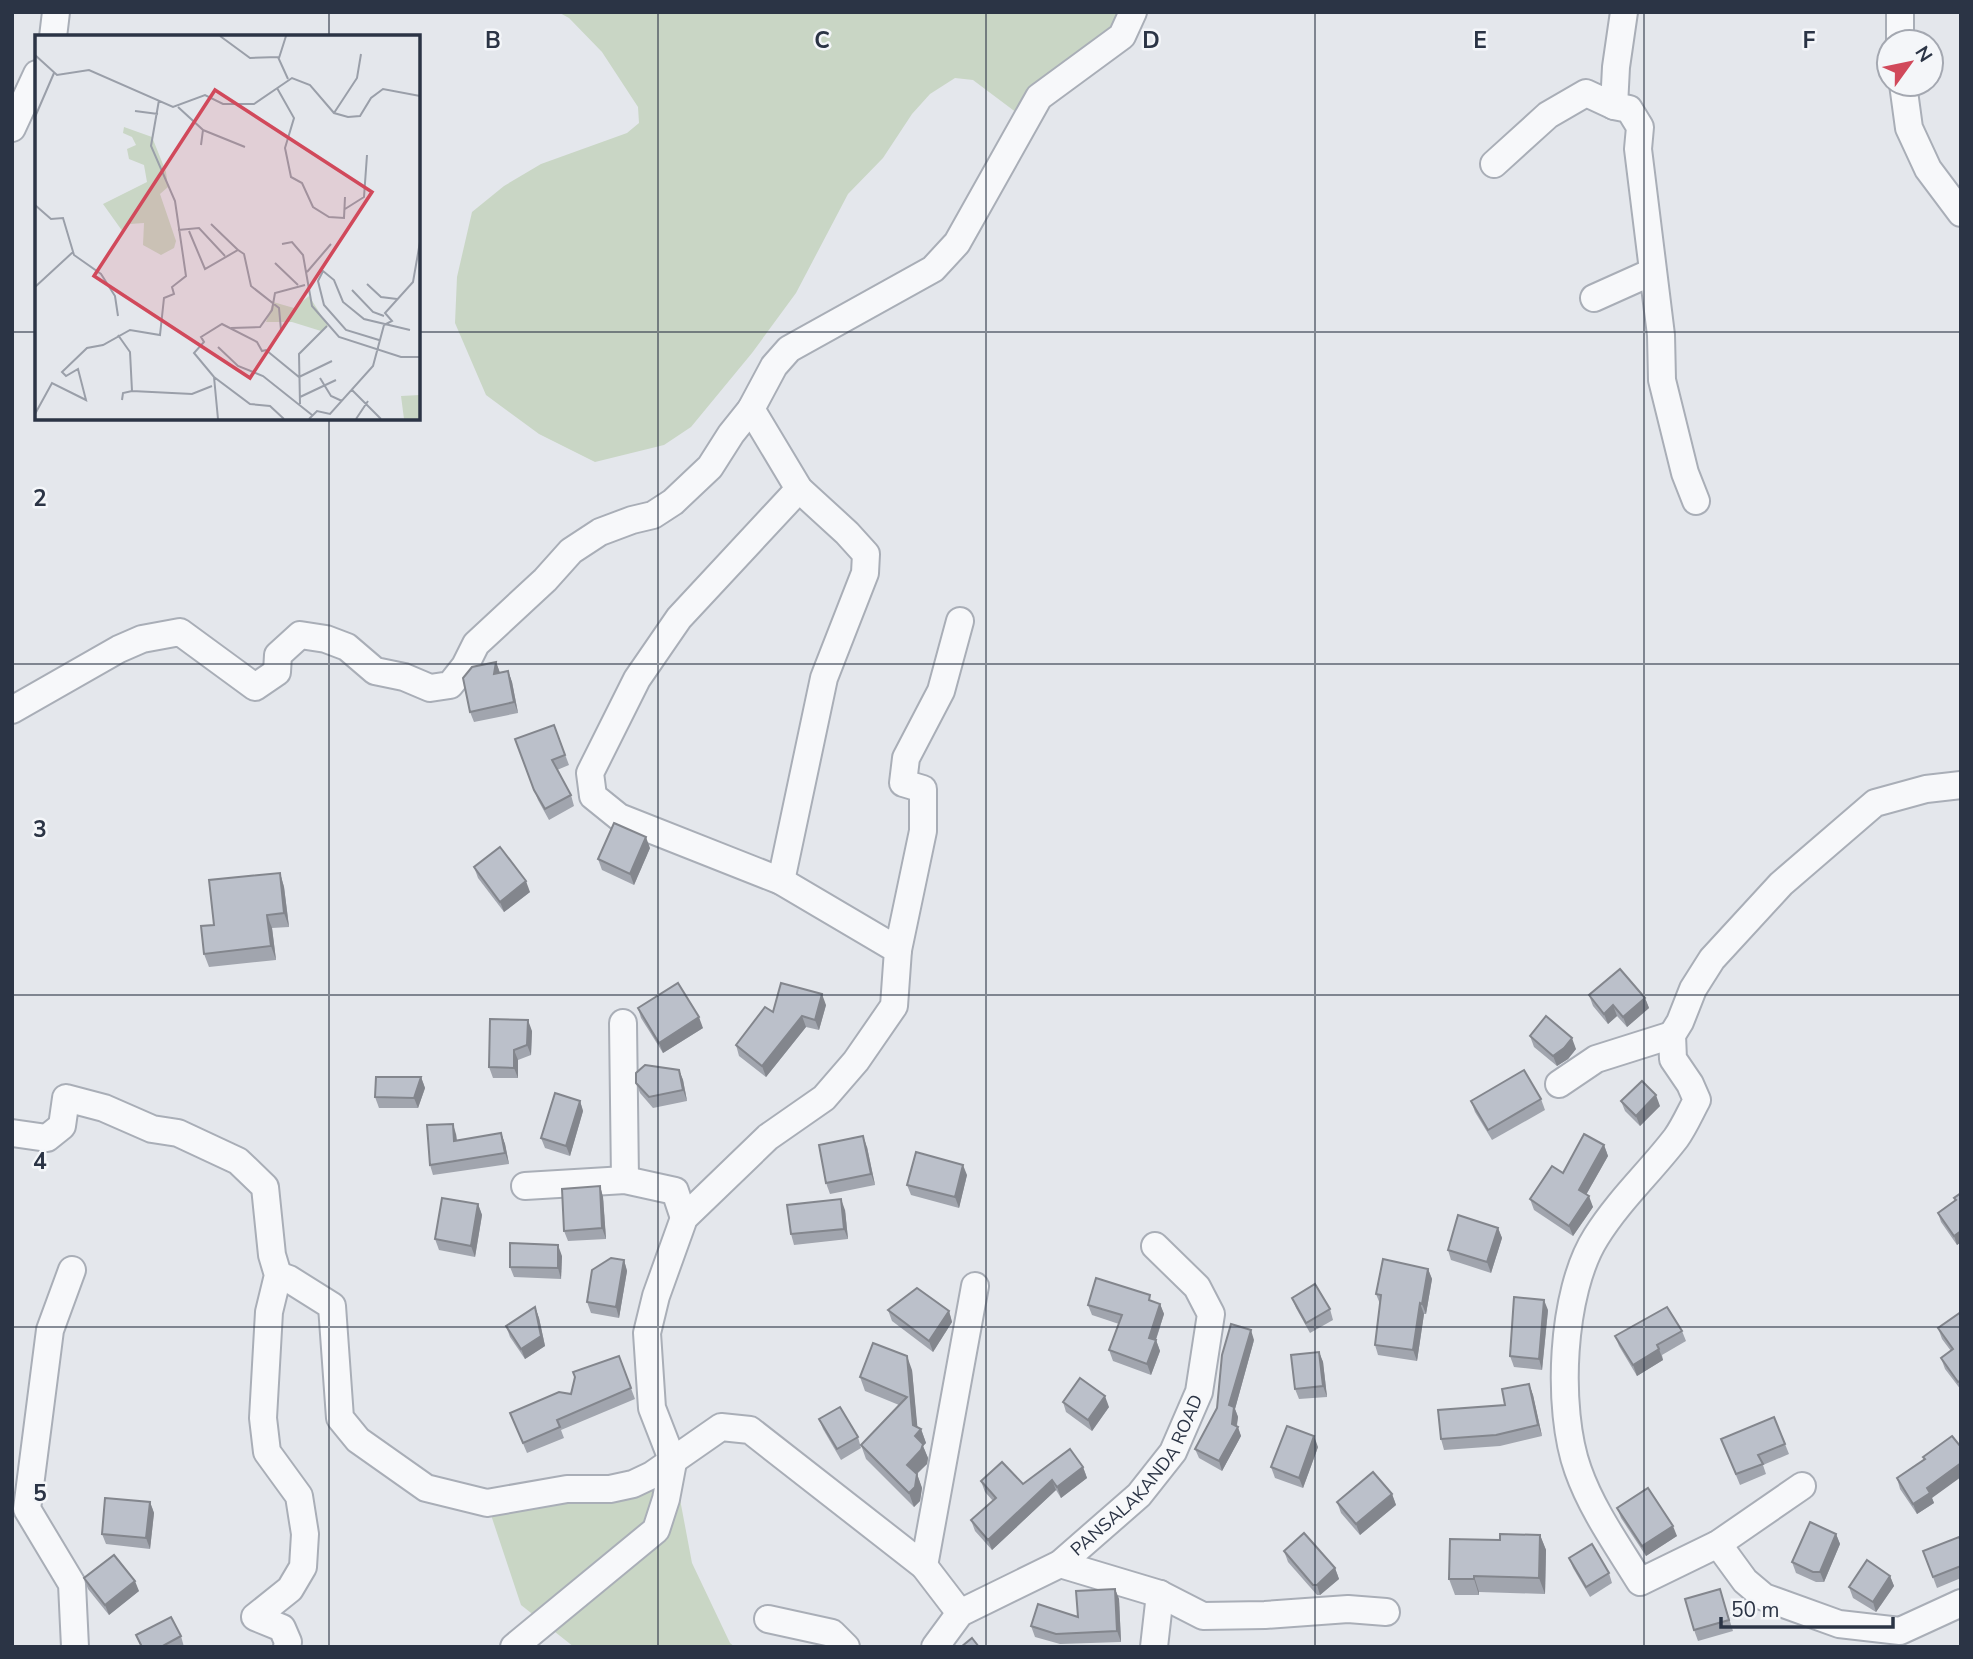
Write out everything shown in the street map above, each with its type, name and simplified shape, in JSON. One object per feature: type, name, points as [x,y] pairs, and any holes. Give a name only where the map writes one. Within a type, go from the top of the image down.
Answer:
[{"type":"street","points":[[53,35],[56,12]]},
{"type":"street","points":[[12,710],[119,649],[142,639],[180,632],[254,687],[277,672],[278,655],[300,635],[326,639],[347,647],[375,671],[404,677],[430,688],[450,685],[466,666],[476,644],[545,580],[571,551],[600,532],[653,515],[673,502],[710,467],[751,408],[774,366],[789,349],[933,269],[957,243],[1039,97],[1122,36],[1133,12]]},
{"type":"street","points":[[1614,106],[1616,67],[1625,12]]},
{"type":"street","points":[[12,128],[35,78]]},
{"type":"street","points":[[1494,164],[1548,115],[1586,93],[1614,106],[1629,109],[1640,127],[1639,149],[1661,335],[1662,380],[1685,472],[1696,501]]},
{"type":"street","points":[[1905,98],[1909,128],[1928,169],[1961,213]]},
{"type":"street","points":[[1594,298],[1652,272]]},
{"type":"street","points":[[751,408],[799,489],[866,554],[865,573],[824,678],[781,881]]},
{"type":"street","points":[[799,489],[679,618],[637,679],[590,773],[593,796],[619,817],[781,881],[898,950]]},
{"type":"street","points":[[514,1647],[656,1530],[666,1499],[673,1462],[652,1408],[647,1333],[656,1296],[684,1218],[768,1137],[824,1098],[856,1061],[894,1006],[898,950],[923,831],[923,789],[903,783],[905,758],[941,691],[960,621]]},
{"type":"street","points":[[1559,1084],[1596,1059],[1671,1035],[1681,1021],[1693,989],[1720,951],[1781,884],[1875,803],[1926,789],[1961,785]]},
{"type":"street","points":[[623,1023],[625,1180]]},
{"type":"street","points":[[1671,1035],[1673,1059],[1690,1084],[1696,1100],[1678,1136],[1616,1206],[1585,1257],[1573,1296],[1566,1347],[1567,1420],[1577,1468],[1591,1501],[1640,1582],[1718,1544],[1802,1486]]},
{"type":"street","points":[[12,1133],[47,1138],[62,1126],[66,1098],[104,1108],[152,1129],[178,1133],[238,1161],[265,1187],[272,1255],[278,1275],[269,1312],[263,1418],[267,1452],[299,1496],[305,1534],[303,1567],[290,1589],[256,1617],[282,1628],[288,1642],[287,1647]]},
{"type":"street","points":[[524,1186],[625,1180],[675,1191],[684,1218]]},
{"type":"street","name":"PANSALAKANDA ROAD","points":[[935,1647],[960,1613],[1060,1564],[1139,1495],[1173,1452],[1199,1392],[1211,1314],[1197,1287],[1156,1246]]},
{"type":"street","points":[[72,1270],[50,1330],[27,1509],[72,1584],[75,1647]]},
{"type":"street","points":[[278,1275],[332,1306],[341,1418],[358,1440],[426,1488],[487,1503],[555,1491],[610,1489],[633,1484],[673,1462],[721,1427],[750,1430],[924,1566],[960,1613]]},
{"type":"street","points":[[924,1566],[975,1286]]},
{"type":"street","points":[[1718,1544],[1745,1581],[1763,1597],[1839,1624],[1900,1631],[1961,1603]]},
{"type":"street","points":[[1060,1564],[1160,1594],[1203,1616],[1348,1609],[1386,1612]]},
{"type":"street","points":[[1153,1647],[1160,1594]]},
{"type":"street","points":[[768,1619],[832,1633],[846,1647]]},
{"type":"green space","points":[[558,12],[1133,12],[1025,119],[973,80],[955,78],[930,94],[912,114],[883,158],[848,194],[796,293],[752,353],[691,427],[664,445],[595,462],[539,434],[486,395],[455,323],[457,277],[472,212],[504,186],[541,164],[627,133],[639,123],[638,107],[602,52],[569,18]]},
{"type":"green space","points":[[673,1462],[692,1563],[730,1643],[735,1647],[574,1647],[521,1605],[487,1503]]},
{"type":"building","points":[[496,662],[494,674],[508,671],[514,702],[470,712],[463,678],[472,667]]},
{"type":"building","points":[[554,725],[565,755],[552,760],[571,795],[545,809],[534,790],[515,739]]},
{"type":"building","points":[[614,823],[646,837],[630,874],[598,859]]},
{"type":"building","points":[[500,847],[526,881],[500,902],[474,867]]},
{"type":"building","points":[[280,873],[284,913],[267,915],[271,946],[204,954],[201,926],[214,925],[209,880]]},
{"type":"building","points":[[1620,969],[1645,998],[1623,1017],[1613,1005],[1604,1014],[1589,995]]},
{"type":"building","points":[[678,983],[699,1017],[659,1043],[638,1008]]},
{"type":"building","points":[[781,983],[822,994],[815,1020],[802,1016],[762,1066],[736,1045],[765,1007],[773,1012]]},
{"type":"building","points":[[1546,1016],[1572,1038],[1553,1056],[1530,1036]]},
{"type":"building","points":[[490,1019],[528,1020],[527,1045],[514,1050],[514,1068],[489,1067]]},
{"type":"building","points":[[645,1065],[679,1070],[683,1090],[649,1097],[636,1083],[636,1073]]},
{"type":"building","points":[[1524,1070],[1541,1099],[1488,1130],[1471,1101]]},
{"type":"building","points":[[376,1077],[421,1077],[414,1098],[375,1097]]},
{"type":"building","points":[[1642,1081],[1656,1095],[1636,1116],[1621,1101]]},
{"type":"building","points":[[555,1093],[580,1101],[566,1146],[541,1138]]},
{"type":"building","points":[[453,1124],[454,1141],[501,1133],[505,1153],[430,1165],[427,1125]]},
{"type":"building","points":[[1584,1134],[1604,1145],[1579,1190],[1589,1196],[1569,1226],[1530,1199],[1552,1166],[1563,1173]]},
{"type":"building","points":[[863,1136],[871,1174],[826,1183],[819,1145]]},
{"type":"building","points":[[916,1152],[963,1165],[955,1197],[907,1185]]},
{"type":"building","points":[[600,1186],[602,1228],[564,1231],[562,1189]]},
{"type":"building","points":[[1961,1193],[1961,1231],[1954,1236],[1938,1213]]},
{"type":"building","points":[[442,1198],[478,1204],[471,1246],[435,1239]]},
{"type":"building","points":[[841,1199],[844,1229],[791,1234],[787,1205]]},
{"type":"building","points":[[1458,1215],[1498,1228],[1487,1262],[1448,1250]]},
{"type":"building","points":[[510,1243],[558,1245],[558,1268],[510,1267]]},
{"type":"building","points":[[611,1258],[624,1260],[616,1307],[587,1302],[592,1270]]},
{"type":"building","points":[[1383,1259],[1428,1269],[1413,1350],[1375,1345],[1381,1295],[1376,1294]]},
{"type":"building","points":[[1096,1278],[1150,1295],[1149,1300],[1160,1304],[1149,1338],[1156,1340],[1147,1364],[1109,1350],[1122,1315],[1088,1305]]},
{"type":"building","points":[[1315,1284],[1330,1309],[1306,1323],[1292,1298]]},
{"type":"building","points":[[917,1288],[949,1311],[929,1341],[888,1310]]},
{"type":"building","points":[[1514,1297],[1544,1300],[1539,1359],[1510,1356]]},
{"type":"building","points":[[535,1307],[541,1336],[521,1349],[506,1326]]},
{"type":"building","points":[[1667,1307],[1682,1331],[1657,1345],[1659,1349],[1633,1365],[1615,1336]]},
{"type":"building","points":[[1961,1312],[1961,1380],[1958,1382],[1941,1358],[1953,1349],[1938,1328]]},
{"type":"building","points":[[1231,1324],[1251,1330],[1229,1405],[1234,1407],[1232,1424],[1238,1427],[1219,1461],[1195,1449],[1217,1408],[1222,1355]]},
{"type":"building","points":[[873,1343],[907,1356],[913,1425],[921,1429],[915,1436],[923,1444],[907,1465],[917,1474],[915,1487],[909,1493],[861,1445],[907,1397],[860,1377]]},
{"type":"building","points":[[1319,1352],[1323,1386],[1295,1389],[1291,1355]]},
{"type":"building","points":[[619,1356],[631,1388],[557,1420],[560,1427],[523,1443],[510,1413],[559,1392],[571,1394],[575,1377],[573,1372]]},
{"type":"building","points":[[1080,1378],[1105,1396],[1088,1420],[1063,1402]]},
{"type":"building","points":[[1529,1384],[1538,1425],[1496,1435],[1441,1439],[1438,1410],[1505,1405],[1502,1389]]},
{"type":"building","points":[[840,1407],[858,1437],[837,1449],[819,1419]]},
{"type":"building","points":[[1774,1417],[1785,1444],[1758,1455],[1763,1464],[1736,1474],[1721,1439]]},
{"type":"building","points":[[1287,1426],[1314,1436],[1299,1478],[1271,1467]]},
{"type":"building","points":[[1952,1436],[1961,1447],[1961,1463],[1927,1488],[1930,1493],[1913,1504],[1897,1478]]},
{"type":"building","points":[[1070,1449],[1083,1467],[1057,1487],[1052,1480],[988,1540],[971,1520],[996,1498],[981,1481],[1002,1462],[1023,1484]]},
{"type":"building","points":[[1373,1472],[1392,1494],[1356,1524],[1337,1502]]},
{"type":"building","points":[[1648,1488],[1673,1526],[1642,1546],[1617,1508]]},
{"type":"building","points":[[105,1498],[150,1502],[146,1538],[102,1534]]},
{"type":"building","points":[[1810,1522],[1836,1534],[1820,1572],[1813,1572],[1792,1562]]},
{"type":"building","points":[[1304,1533],[1335,1568],[1317,1585],[1313,1585],[1284,1551]]},
{"type":"building","points":[[1500,1534],[1540,1535],[1539,1578],[1474,1576],[1474,1579],[1449,1579],[1450,1539],[1500,1540]]},
{"type":"building","points":[[1959,1537],[1961,1566],[1933,1577],[1923,1551]]},
{"type":"building","points":[[1592,1544],[1609,1573],[1586,1587],[1569,1558]]},
{"type":"building","points":[[114,1555],[135,1581],[105,1605],[84,1578]]},
{"type":"building","points":[[1867,1560],[1890,1576],[1873,1602],[1849,1587]]},
{"type":"building","points":[[1115,1589],[1117,1631],[1056,1634],[1031,1626],[1038,1604],[1078,1617],[1076,1591]]},
{"type":"building","points":[[1720,1589],[1729,1620],[1694,1630],[1685,1599]]},
{"type":"building","points":[[171,1617],[181,1636],[161,1647],[142,1647],[136,1635]]},
{"type":"building","points":[[972,1638],[979,1647],[961,1647]]}]
